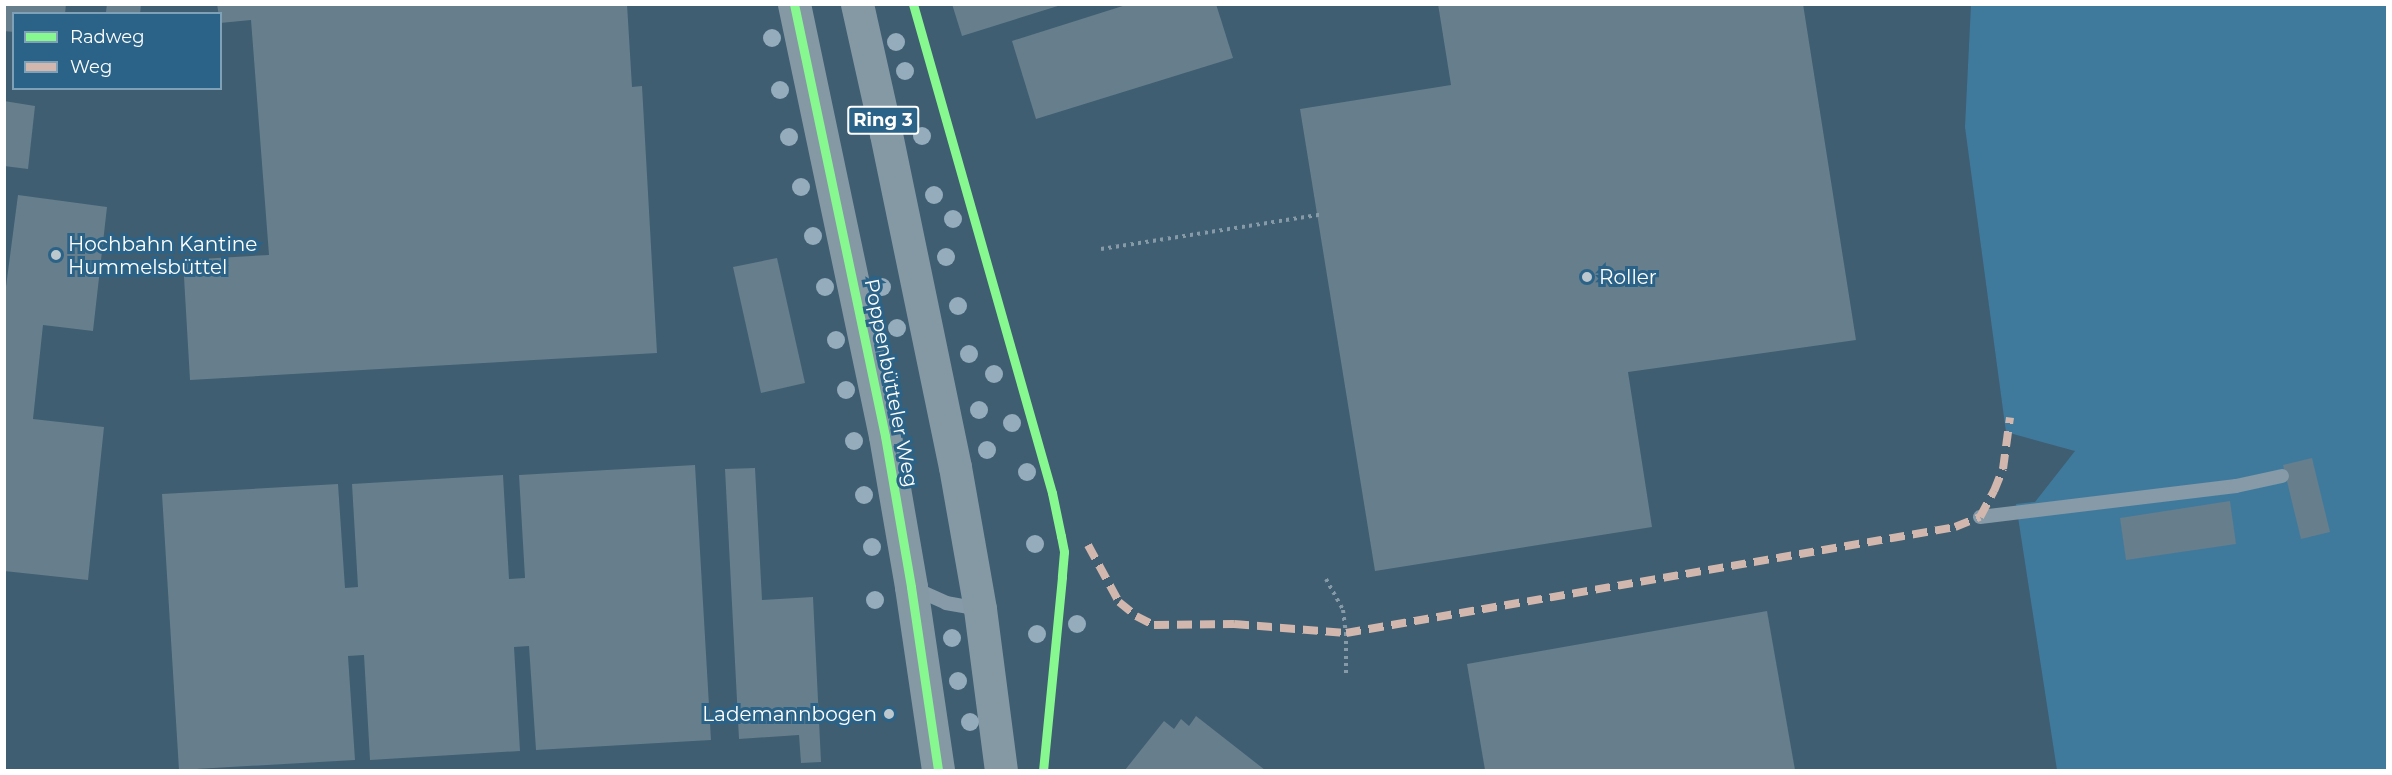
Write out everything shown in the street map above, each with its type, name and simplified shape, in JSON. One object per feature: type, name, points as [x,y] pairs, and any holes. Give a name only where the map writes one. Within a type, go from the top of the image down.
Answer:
[{"type":"main road","name":"Poppenbütteler Weg","points":[[794,4],[885,436],[911,587],[938,771]]},
{"type":"main road","name":"Ring 3","points":[[857,4],[955,467],[980,609],[1000,771]]},
{"type":"lane","points":[[1980,517],[2236,486],[2282,476]]},
{"type":"lane","points":[[911,587],[946,603],[980,609]]},
{"type":"path","points":[[1101,249],[1319,215]]},
{"type":"path","points":[[1326,579],[1343,610],[1346,633],[1346,678]]},
{"type":"shaded area","points":[[1971,5],[2387,5],[2387,770],[2057,770],[2016,504],[2035,502],[2075,451],[2006,432],[1965,127]]},
{"type":"building","points":[[4,4],[66,4],[65,12],[12,12],[12,32],[4,31]]},
{"type":"building","points":[[107,4],[141,4],[140,12],[106,12]]},
{"type":"building","points":[[217,4],[627,4],[632,87],[642,86],[657,353],[190,380],[183,260],[269,255],[251,20],[222,23],[222,12],[218,12]]},
{"type":"building","points":[[952,4],[1061,4],[1061,5],[962,36]]},
{"type":"building","points":[[1129,4],[1216,4],[1233,58],[1036,119],[1012,41]]},
{"type":"building","name":"Roller","points":[[1438,4],[1803,4],[1856,340],[1628,372],[1652,527],[1375,571],[1300,109],[1451,85]]},
{"type":"building","points":[[4,101],[35,106],[28,169],[4,166]]},
{"type":"building","points":[[18,195],[107,207],[93,331],[43,325],[33,419],[104,427],[88,580],[4,571],[4,302]]},
{"type":"building","points":[[777,258],[805,383],[761,393],[733,267]]},
{"type":"building","points":[[2312,458],[2330,532],[2301,539],[2283,465]]},
{"type":"building","points":[[695,465],[711,740],[536,750],[529,646],[514,647],[520,751],[370,760],[364,655],[348,656],[355,760],[179,770],[162,494],[338,484],[345,588],[358,587],[352,484],[503,475],[509,579],[525,578],[519,475]]},
{"type":"building","points":[[755,468],[762,600],[813,597],[821,762],[801,763],[799,735],[739,739],[725,469]]},
{"type":"building","points":[[2230,501],[2236,544],[2126,560],[2120,518]]},
{"type":"building","points":[[1767,611],[1795,770],[1485,770],[1467,664]]},
{"type":"building","points":[[1196,716],[1265,770],[1125,770],[1164,721],[1174,729],[1181,719],[1189,726]]},
{"type":"marked path","points":[[1088,545],[1119,602],[1136,616],[1154,625],[1234,624],[1346,633],[1955,527],[1980,517],[1994,491],[2003,469],[2010,417]]},
{"type":"cycle path","points":[[794,4],[885,436],[911,587],[938,770]]},
{"type":"cycle path","points":[[913,4],[1052,493],[1064,552],[1043,770]]},
{"type":"place","name":"Hochbahn Kantine Hummelsbüttel","points":[[56,255]]},
{"type":"place","name":"Roller","points":[[1587,277]]},
{"type":"place","name":"Lademannbogen","points":[[889,714]]}]
